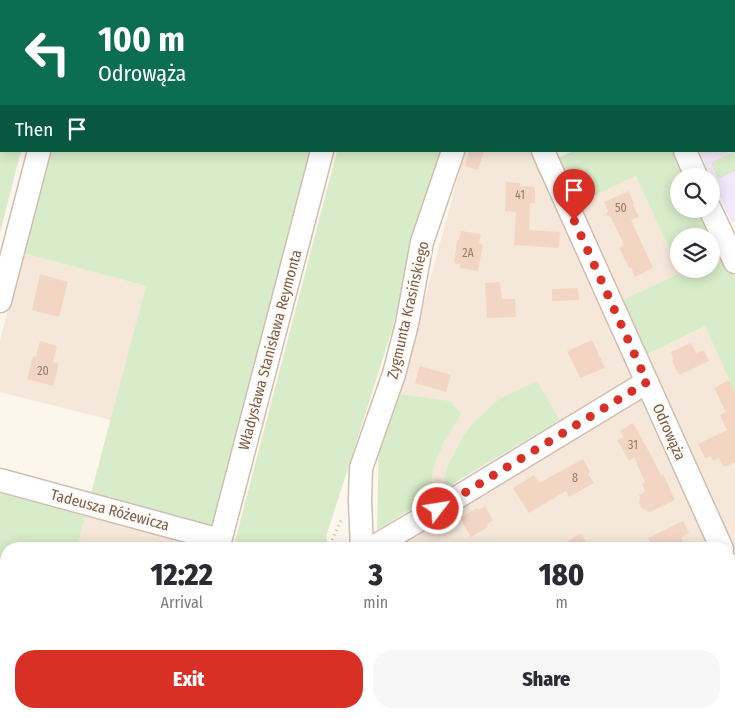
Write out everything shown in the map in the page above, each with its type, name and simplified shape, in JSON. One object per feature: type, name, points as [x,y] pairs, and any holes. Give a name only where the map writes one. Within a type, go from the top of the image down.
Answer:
[{"type":"street","points":[[0,301],[39,152]]},
{"type":"street","name":"Władysława Stanisława Reymonta","points":[[220,542],[322,152]]},
{"type":"street","name":"Zygmunta Krasińskiego","points":[[362,542],[361,468],[394,374],[407,324],[422,242],[453,152]]},
{"type":"street","name":"Odrowąża","points":[[543,152],[719,542]]},
{"type":"street","points":[[685,152],[692,168]]},
{"type":"street","points":[[714,218],[735,262]]},
{"type":"street","points":[[382,542],[647,382]]},
{"type":"street","name":"Tadeusza Różewicza","points":[[0,480],[212,542]]},
{"type":"shaded area","points":[[465,152],[535,152],[635,375],[560,420],[537,381],[471,425],[463,436],[446,469],[444,489],[431,497],[433,469],[445,440],[460,414],[399,394]]},
{"type":"shaded area","points":[[699,152],[735,152],[735,220],[731,222],[720,197],[720,168],[707,168]]},
{"type":"shaded area","points":[[636,176],[670,251],[670,278],[621,301],[577,204]]},
{"type":"shaded area","points":[[23,253],[146,286],[111,420],[0,392],[0,341]]},
{"type":"shaded area","points":[[705,326],[735,393],[735,542],[731,542],[646,355]]},
{"type":"shaded area","points":[[643,395],[711,542],[400,542]]},
{"type":"shaded area","points":[[85,516],[192,542],[79,542]]},
{"type":"green space","points":[[0,152],[21,152],[0,233]]},
{"type":"green space","points":[[50,152],[316,152],[218,530],[90,497],[146,286],[23,253]]},
{"type":"green space","points":[[337,152],[444,152],[416,237],[393,327],[326,537],[327,542],[235,542]]},
{"type":"green space","points":[[571,152],[678,152],[685,168],[670,168],[670,218],[708,218],[713,228],[670,228],[670,251],[636,176],[577,204],[556,159]]},
{"type":"green space","points":[[735,152],[735,171],[720,178],[720,168],[713,168],[711,163]]},
{"type":"green space","points":[[720,244],[735,277],[735,393],[705,326],[646,355],[621,301],[670,278],[720,278]]},
{"type":"green space","points":[[537,381],[560,420],[444,489],[446,469],[463,436],[471,425],[499,399]]},
{"type":"green space","points":[[399,394],[450,401],[461,414],[445,440],[433,469],[431,497],[377,530],[379,432]]},
{"type":"green space","points":[[0,493],[85,516],[79,542],[0,542]]},
{"type":"building","points":[[469,152],[484,152],[478,170],[465,166]]},
{"type":"building","points":[[506,182],[520,183],[520,186],[535,187],[535,203],[530,203],[529,230],[560,232],[559,248],[514,245],[516,212],[505,211]]},
{"type":"building","points":[[629,191],[639,217],[631,220],[653,268],[635,277],[619,248],[624,245],[611,217],[606,215],[608,211],[604,202]]},
{"type":"building","points":[[461,231],[481,234],[479,244],[483,244],[478,271],[460,268],[460,264],[454,263],[457,240],[459,240]]},
{"type":"building","points":[[40,274],[68,282],[59,317],[32,310]]},
{"type":"building","points":[[500,282],[502,299],[515,299],[516,317],[487,318],[485,283]]},
{"type":"building","points":[[578,288],[579,300],[552,301],[552,289]]},
{"type":"building","points":[[592,340],[605,368],[580,378],[567,351]]},
{"type":"building","points":[[40,341],[57,346],[53,362],[59,363],[53,386],[27,379],[33,356],[36,357]]},
{"type":"building","points":[[691,343],[696,353],[704,350],[709,361],[679,375],[672,361],[674,360],[671,352]]},
{"type":"building","points":[[420,366],[451,375],[446,392],[415,383]]},
{"type":"building","points":[[729,380],[735,393],[735,462],[724,467],[719,458],[713,461],[711,456],[705,458],[698,444],[727,430],[720,415],[726,412],[714,388]]},
{"type":"building","points":[[633,423],[661,475],[663,474],[675,500],[650,512],[641,508],[639,503],[639,495],[645,492],[642,484],[645,482],[634,457],[629,461],[617,440],[624,437],[620,431]]},
{"type":"building","points":[[583,459],[590,472],[588,474],[594,483],[569,497],[566,491],[529,513],[513,488],[534,475],[539,483]]},
{"type":"building","points":[[485,506],[493,520],[487,524],[488,527],[471,537],[460,518],[477,508],[479,510]]},
{"type":"building","points":[[683,521],[689,533],[681,537],[682,542],[650,542],[648,538]]},
{"type":"building","points":[[581,533],[586,542],[566,542]]},
{"type":"route","points":[[438,509],[647,382],[574,220]]}]
